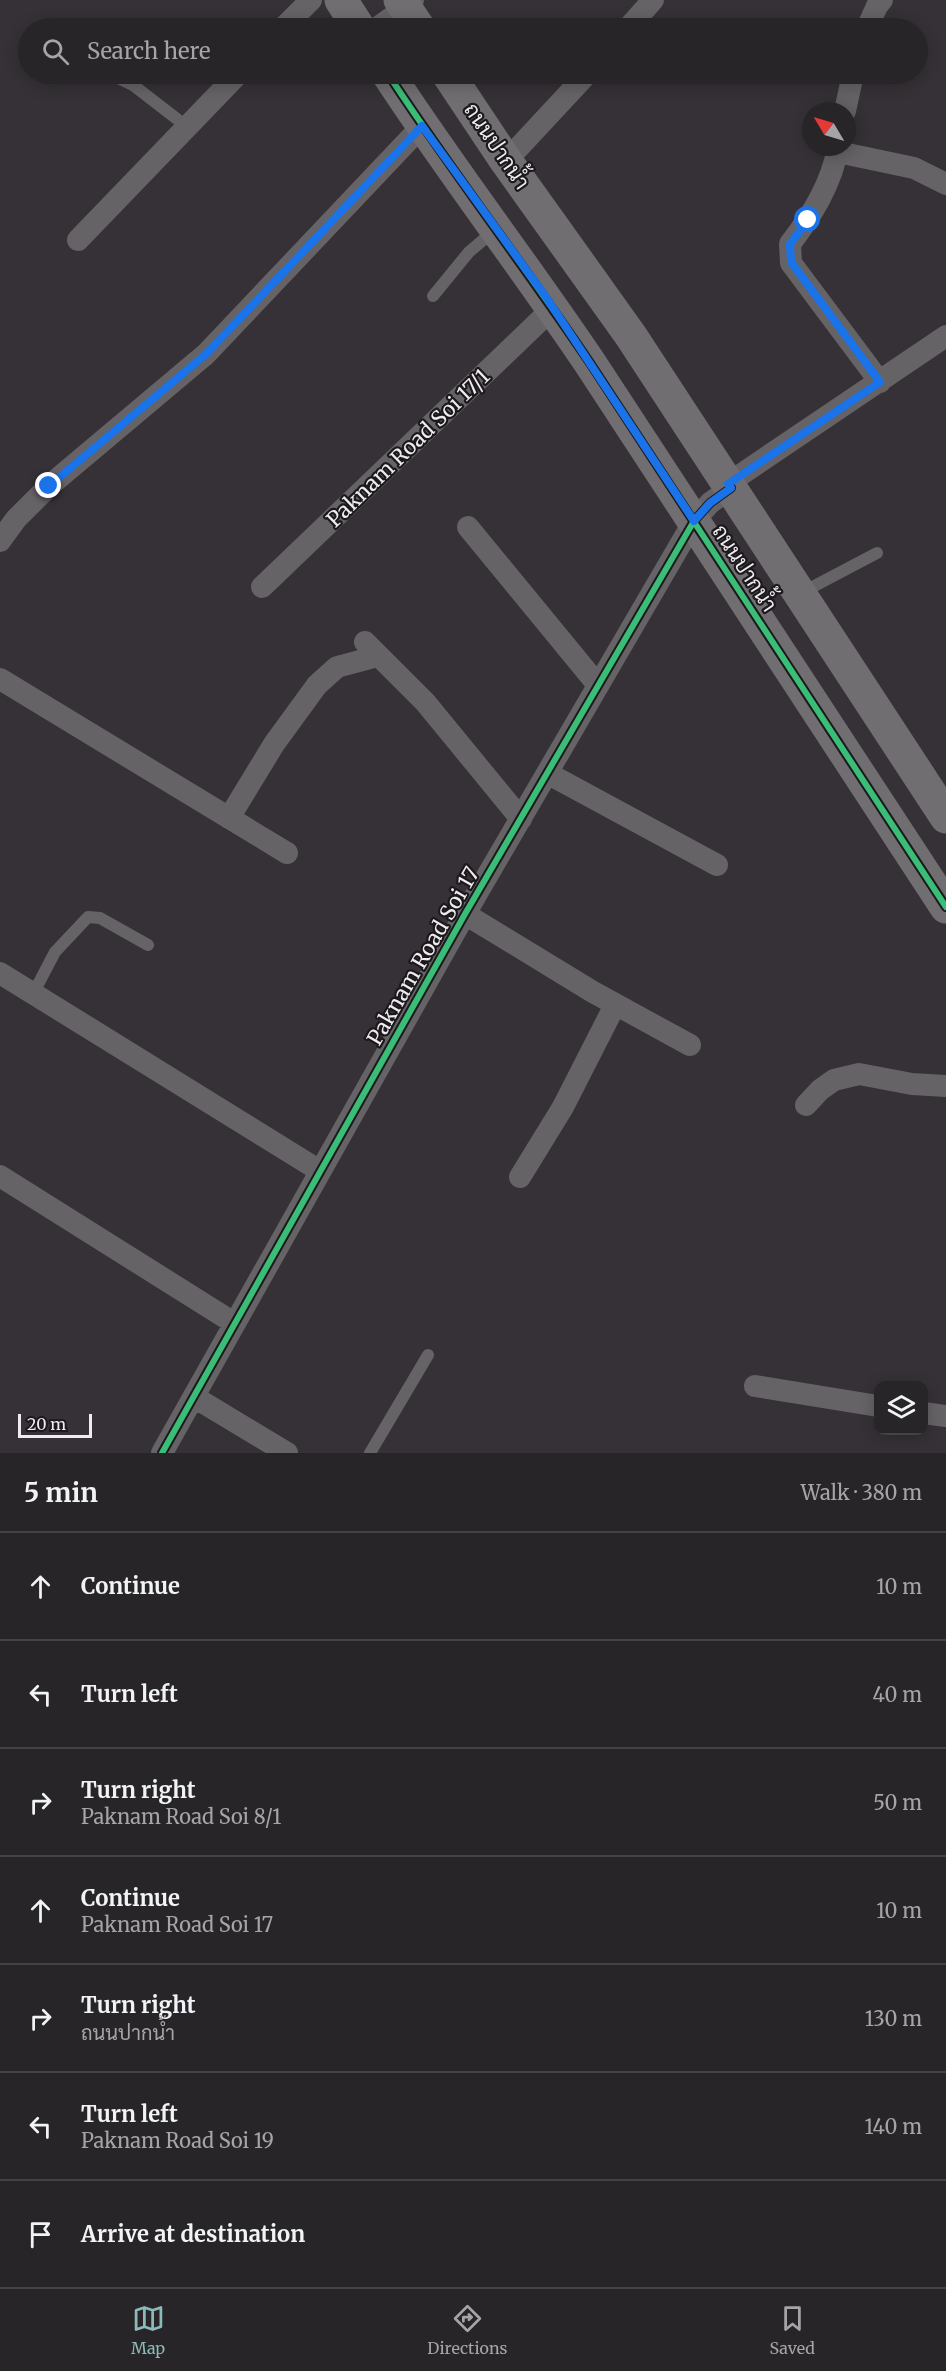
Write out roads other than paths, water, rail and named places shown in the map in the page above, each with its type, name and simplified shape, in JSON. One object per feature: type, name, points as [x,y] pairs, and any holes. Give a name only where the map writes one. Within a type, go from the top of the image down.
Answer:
[{"type":"street","points":[[293,18],[311,0]]},
{"type":"street","points":[[341,0],[353,18]]},
{"type":"street","points":[[637,18],[653,0]]},
{"type":"street","points":[[872,18],[882,0]]},
{"type":"street","points":[[394,18],[409,9]]},
{"type":"street","points":[[78,240],[228,84]]},
{"type":"street","name":"ถนนปากน้ำ","points":[[395,84],[422,126],[553,308],[946,907]]},
{"type":"street","name":"ถนนปากน้ำ","points":[[455,84],[506,161],[631,336],[946,817]]},
{"type":"street","points":[[506,161],[578,84]]},
{"type":"street","points":[[847,102],[851,84]]},
{"type":"street","points":[[0,542],[16,519],[49,486],[206,354],[422,126]]},
{"type":"street","points":[[856,154],[914,168],[946,184]]},
{"type":"street","points":[[836,156],[824,189],[808,220],[790,244],[791,262],[880,382]]},
{"type":"street","name":"Paknam Road Soi 17/1","points":[[262,587],[553,308]]},
{"type":"street","name":"Paknam Road Soi 17","points":[[162,1453],[465,914],[694,521],[729,486],[946,336]]},
{"type":"street","points":[[468,527],[597,684]]},
{"type":"street","points":[[228,818],[274,744],[317,685],[337,667],[371,649],[425,702],[521,819]]},
{"type":"street","points":[[0,679],[287,853]]},
{"type":"street","points":[[547,773],[717,866]]},
{"type":"street","points":[[465,914],[615,1005],[690,1044]]},
{"type":"street","points":[[0,973],[320,1171]]},
{"type":"street","points":[[520,1177],[563,1107],[615,1005]]},
{"type":"street","points":[[806,1105],[820,1090],[834,1080],[859,1074],[912,1084],[946,1086]]},
{"type":"street","points":[[0,1176],[234,1323]]},
{"type":"street","points":[[755,1386],[874,1405]]},
{"type":"street","points":[[194,1397],[287,1453]]},
{"type":"street","points":[[928,1414],[946,1416]]},
{"type":"lane","points":[[131,84],[186,126]]},
{"type":"lane","points":[[433,296],[469,252],[497,229]]},
{"type":"lane","points":[[800,594],[877,552]]},
{"type":"lane","points":[[33,994],[55,952],[88,917],[100,918],[148,945]]},
{"type":"lane","points":[[370,1453],[428,1355]]}]
